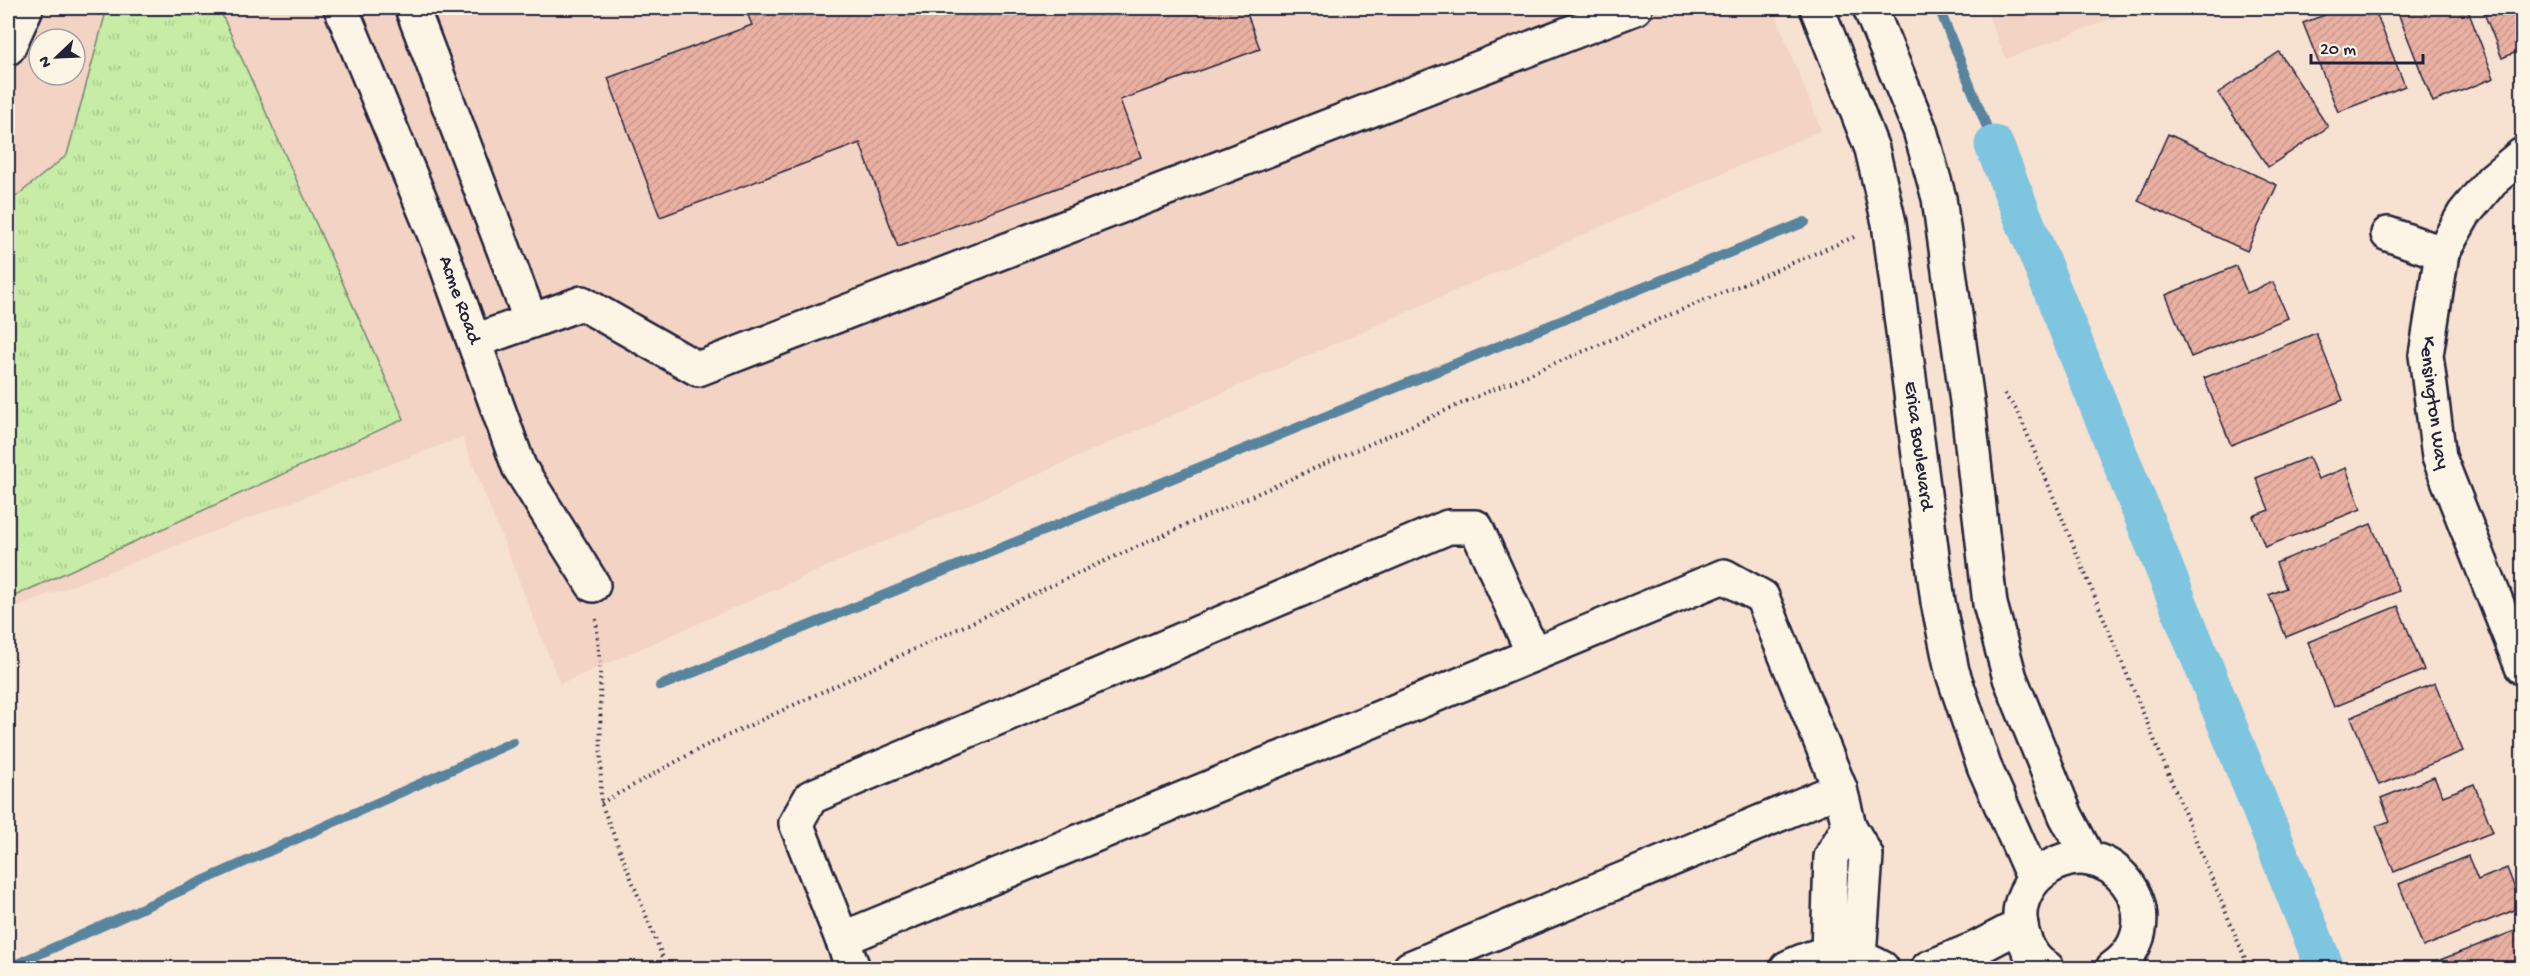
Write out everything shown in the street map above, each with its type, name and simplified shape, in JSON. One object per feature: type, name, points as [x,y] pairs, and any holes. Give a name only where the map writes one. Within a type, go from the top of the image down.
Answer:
[{"type":"street","points":[[8,48],[26,8]]},
{"type":"street","name":"Acme Road","points":[[341,8],[441,250],[519,467],[593,585]]},
{"type":"street","points":[[412,8],[531,321]]},
{"type":"street","points":[[475,341],[582,303],[698,369],[1635,8]]},
{"type":"street","name":"Erica Boulevard","points":[[1817,8],[1872,149],[1889,223],[1938,602],[1952,671],[1984,766],[2034,879]]},
{"type":"street","points":[[1870,8],[1920,130],[1939,198],[1968,409],[1990,604],[2013,688],[2066,816],[2090,859]]},
{"type":"street","name":"Kensington Way","points":[[2523,155],[2493,180],[2464,214],[2442,253],[2426,355],[2439,456],[2523,667]]},
{"type":"street","points":[[2388,234],[2442,253]]},
{"type":"street","points":[[1533,653],[1476,527],[1448,527],[811,797],[796,823],[848,954],[1533,653],[1724,576],[1762,597],[1840,789],[1849,825],[1866,855],[1857,959],[1810,957],[1787,969]]},
{"type":"street","points":[[1410,969],[1840,789]]},
{"type":"street","points":[[2042,968],[2030,952],[2022,935],[2020,916],[2023,897],[2034,879],[2050,866],[2069,858],[2090,859],[2109,865],[2125,878],[2136,896],[2140,916],[2138,937],[2125,964]]},
{"type":"street","points":[[1928,969],[1977,948],[2021,925]]},
{"type":"path","points":[[601,803],[701,748],[1110,558],[1492,390],[1889,223]]},
{"type":"path","points":[[2000,389],[2018,412],[2249,969]]},
{"type":"path","points":[[593,585],[600,663],[601,803],[667,969]]},
{"type":"shaded area","points":[[8,8],[1773,8],[1821,130],[560,684],[462,437],[8,610]]},
{"type":"shaded area","points":[[1985,8],[2140,8],[2006,59]]},
{"type":"green space","points":[[107,8],[219,8],[404,419],[8,599],[8,203],[67,155]]},
{"type":"building","points":[[745,8],[1245,8],[1260,49],[1120,100],[1141,157],[898,247],[860,143],[660,217],[608,78],[752,25]]},
{"type":"building","points":[[2343,8],[2374,8],[2405,86],[2338,112],[2303,23]]},
{"type":"building","points":[[2396,8],[2467,8],[2494,78],[2433,102]]},
{"type":"building","points":[[2482,8],[2522,8],[2522,50],[2502,58]]},
{"type":"building","points":[[2279,52],[2328,127],[2268,167],[2218,93]]},
{"type":"building","points":[[2168,134],[2277,185],[2247,251],[2138,201]]},
{"type":"building","points":[[2236,266],[2247,293],[2273,282],[2288,318],[2191,357],[2166,295]]},
{"type":"building","points":[[2316,333],[2343,400],[2231,445],[2204,378]]},
{"type":"building","points":[[2309,457],[2318,479],[2346,468],[2361,509],[2265,547],[2253,516],[2269,510],[2256,478]]},
{"type":"building","points":[[2371,524],[2399,591],[2286,637],[2269,595],[2286,588],[2276,563]]},
{"type":"building","points":[[2398,606],[2424,670],[2334,707],[2308,642]]},
{"type":"building","points":[[2435,683],[2463,751],[2379,785],[2351,717]]},
{"type":"building","points":[[2434,777],[2443,796],[2474,784],[2493,832],[2394,872],[2376,826],[2390,821],[2381,798]]},
{"type":"building","points":[[2468,856],[2478,880],[2507,868],[2522,907],[2423,947],[2399,884]]},
{"type":"building","points":[[2522,928],[2522,968],[2438,968],[2435,962]]},
{"type":"waterway","points":[[1939,8],[1994,145]]},
{"type":"waterway","points":[[1994,145],[2325,968]]},
{"type":"waterway","points":[[660,686],[1805,222]]},
{"type":"waterway","points":[[8,968],[513,742]]}]
